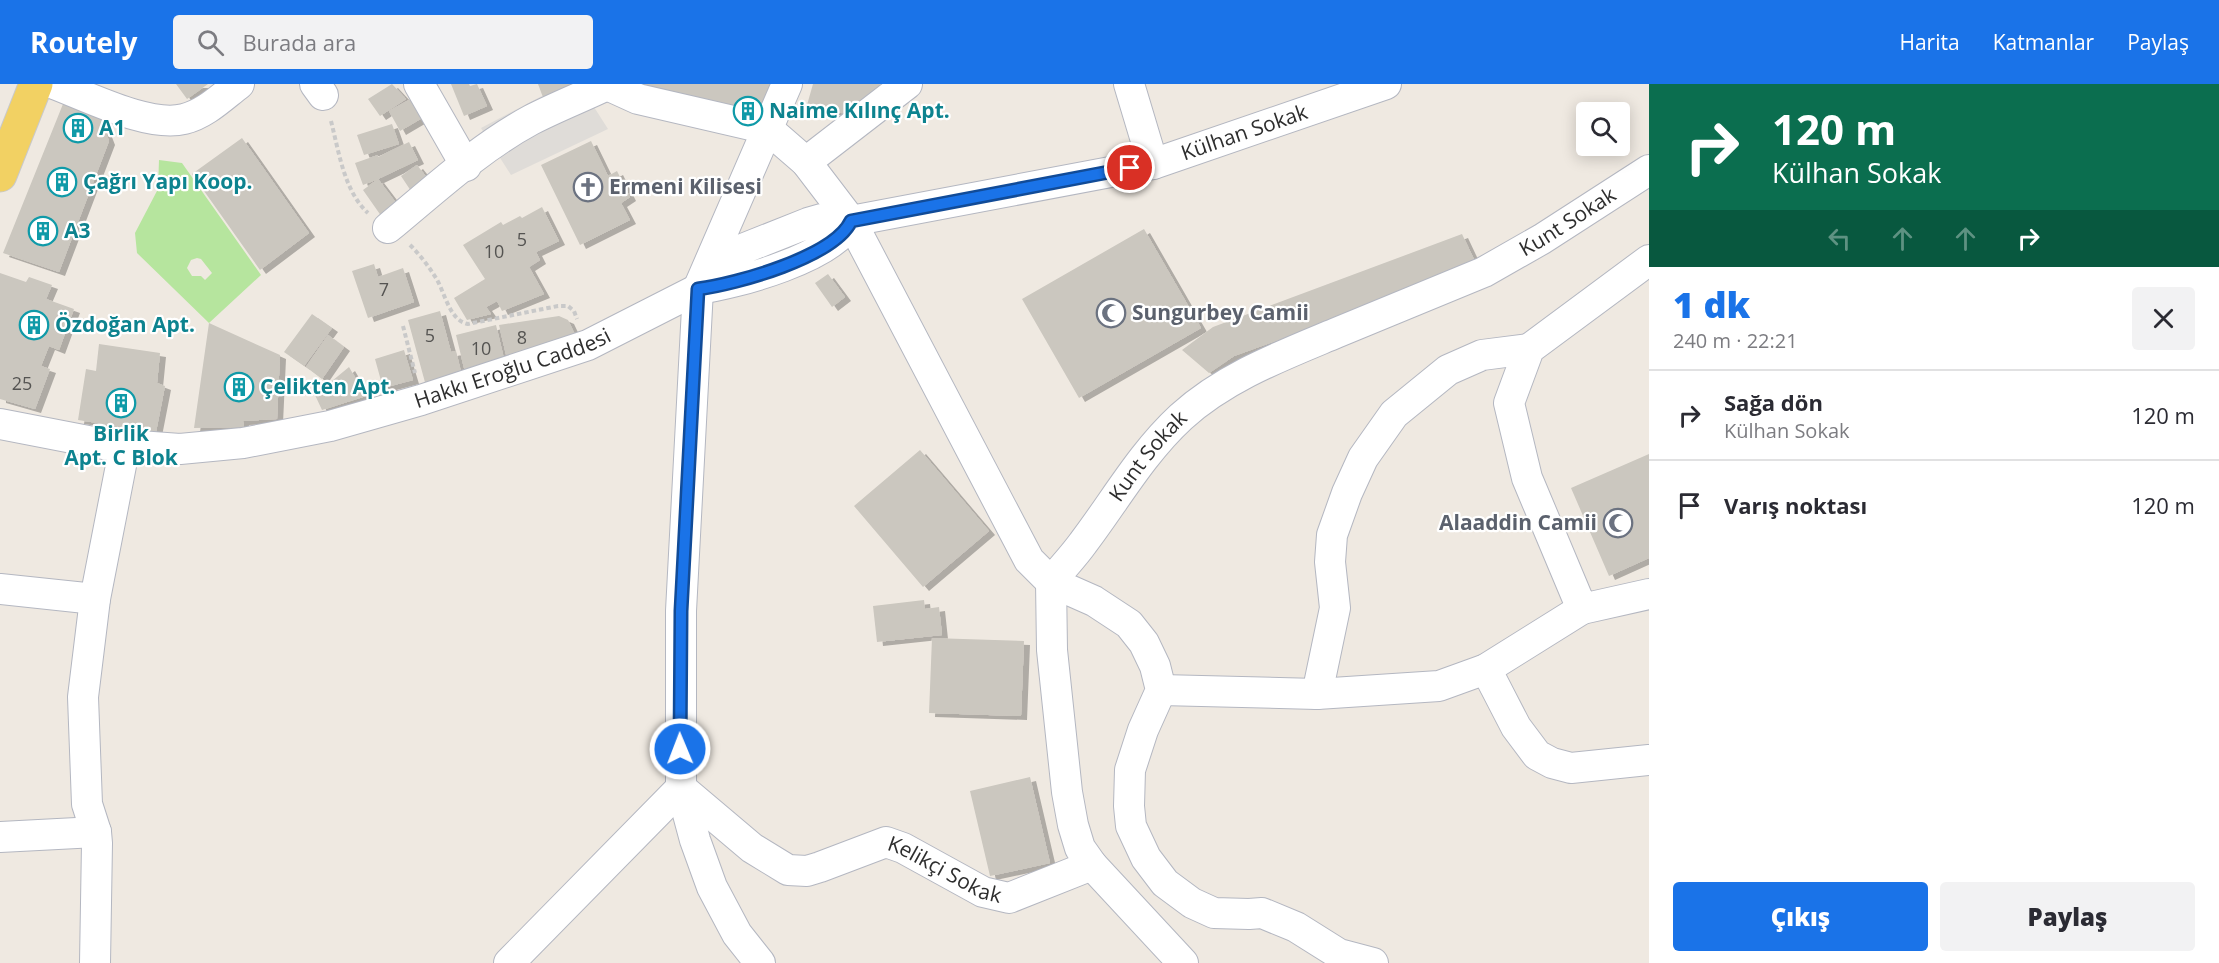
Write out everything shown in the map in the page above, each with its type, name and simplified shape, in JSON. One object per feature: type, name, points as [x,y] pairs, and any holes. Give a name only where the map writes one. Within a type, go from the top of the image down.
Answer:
[{"type":"main road","points":[[0,175],[36,84]]},
{"type":"street","points":[[54,84],[139,116],[169,122],[186,119],[200,112],[239,84]]},
{"type":"street","points":[[420,84],[466,165]]},
{"type":"street","points":[[760,963],[737,934],[712,887],[695,840],[681,788],[681,611],[698,289],[787,84]]},
{"type":"street","points":[[806,162],[907,84]]},
{"type":"street","points":[[1129,84],[1153,164]]},
{"type":"street","name":"Külhan Sokak","points":[[851,221],[1153,164],[1386,84]]},
{"type":"street","points":[[388,228],[466,165],[531,120],[606,85],[638,99],[768,129],[806,162],[851,221],[1029,560],[1051,582],[1094,601],[1129,624],[1144,643],[1155,666],[1161,690],[1143,730],[1130,770],[1128,806],[1131,826],[1146,858],[1165,884],[1192,903],[1215,913],[1262,913],[1296,927],[1339,954],[1373,963]]},
{"type":"street","name":"Kunt Sokak","points":[[1051,582],[1083,544],[1106,508],[1157,442],[1179,418],[1202,399],[1231,380],[1267,362],[1484,272],[1510,259],[1649,170]]},
{"type":"street","points":[[698,289],[756,277],[826,247],[848,228],[851,221]]},
{"type":"street","points":[[1317,694],[1335,608],[1330,562],[1332,535],[1363,458],[1394,414],[1448,370],[1482,355],[1529,349],[1649,260]]},
{"type":"street","name":"Hakkı Eroğlu Caddesi","points":[[0,424],[86,443],[119,447],[180,449],[243,443],[330,426],[421,400],[588,345],[698,289]]},
{"type":"street","points":[[1529,349],[1509,403],[1527,478],[1582,609]]},
{"type":"street","points":[[95,963],[96,832],[87,804],[83,696],[95,599],[125,446]]},
{"type":"street","points":[[1051,582],[1052,650],[1067,792],[1080,848],[1092,865],[1183,963]]},
{"type":"street","points":[[0,589],[95,599]]},
{"type":"street","points":[[1161,690],[1317,694],[1439,686],[1486,669],[1582,609],[1649,594]]},
{"type":"street","points":[[1486,669],[1516,727],[1537,755],[1552,763],[1571,768],[1649,760]]},
{"type":"street","points":[[509,963],[681,788]]},
{"type":"street","name":"Kelikçi Sokak","points":[[681,788],[752,848],[788,870],[807,871],[886,842],[903,848],[982,892],[1009,897],[1092,865]]},
{"type":"street","points":[[0,837],[96,832]]},
{"type":"path","points":[[319,90],[346,176],[358,203],[406,241],[423,258],[461,323],[468,324],[568,306],[574,311],[588,345]]},
{"type":"path","points":[[403,326],[421,400]]},
{"type":"green space","points":[[159,160],[182,163],[261,275],[209,323],[137,253],[135,233],[158,189]],"holes":[[[201,259],[212,273],[205,280],[201,276],[192,276],[187,268],[191,260]]]},
{"type":"shaded area","points":[[580,85],[608,129],[511,175],[481,128],[542,96],[544,102]]},
{"type":"building","points":[[176,84],[208,84],[187,99]]},
{"type":"building","points":[[392,84],[406,99],[380,116],[368,99]]},
{"type":"building","points":[[451,84],[469,84],[470,86],[477,84],[487,106],[464,116]]},
{"type":"building","points":[[538,84],[580,84],[544,100]]},
{"type":"building","name":"Naime Kılınç Apt.","points":[[628,84],[777,84],[767,122]]},
{"type":"building","points":[[813,84],[880,84],[876,101],[846,114],[807,105]]},
{"type":"building","points":[[418,95],[429,114],[400,131],[389,111]]},
{"type":"building","name":"Çağrı Yapı Koop.","points":[[65,99],[99,115],[109,141],[59,272],[3,253]]},
{"type":"building","points":[[392,124],[399,144],[364,155],[357,135]]},
{"type":"building","points":[[242,138],[309,233],[260,270],[192,174]]},
{"type":"building","name":"Ermeni Kilisesi","points":[[591,141],[608,176],[617,171],[630,197],[621,203],[630,220],[580,245],[541,165]]},
{"type":"building","points":[[409,142],[418,160],[363,185],[355,163],[378,155],[378,157]]},
{"type":"building","points":[[417,165],[428,179],[411,191],[401,176]]},
{"type":"building","points":[[378,179],[400,208],[384,220],[363,190]]},
{"type":"building","points":[[542,207],[559,241],[536,252],[540,260],[529,267],[544,294],[502,311],[497,301],[486,307],[491,314],[467,320],[454,298],[485,279],[463,245],[501,222],[503,225]]},
{"type":"building","name":"Sungurbey Camii","points":[[1144,229],[1201,328],[1079,398],[1022,299]]},
{"type":"building","points":[[1462,234],[1478,268],[1234,356],[1209,373],[1182,350],[1213,327]]},
{"type":"building","points":[[374,264],[378,277],[403,268],[414,302],[368,318],[352,271]]},
{"type":"building","name":"Özdoğan Apt.","points":[[0,273],[26,282],[29,277],[52,285],[46,299],[74,309],[59,350],[49,346],[41,366],[50,369],[35,409],[0,399]]},
{"type":"building","points":[[828,274],[845,297],[832,307],[815,283]]},
{"type":"building","points":[[440,311],[451,352],[456,351],[462,376],[426,386],[408,320]]},
{"type":"building","points":[[312,314],[332,328],[304,366],[284,352]]},
{"type":"building","points":[[559,316],[568,320],[577,339],[508,363],[499,325]]},
{"type":"building","name":"Çelikten Apt.","points":[[209,323],[280,355],[277,419],[243,421],[244,427],[194,428]]},
{"type":"building","points":[[496,325],[505,363],[465,372],[456,335]]},
{"type":"building","points":[[328,335],[344,347],[322,379],[306,367]]},
{"type":"building","name":"Birlik Apt. C Blok","points":[[99,344],[160,353],[157,383],[165,386],[156,432],[78,420],[86,369],[96,371]]},
{"type":"building","points":[[404,350],[413,380],[383,388],[375,359]]},
{"type":"building","points":[[349,367],[366,396],[322,410],[315,395]]},
{"type":"building","points":[[920,450],[989,531],[923,587],[854,506]]},
{"type":"building","name":"Alaaddin Camii","points":[[1649,454],[1649,558],[1609,576],[1571,488]]},
{"type":"building","points":[[924,600],[925,609],[939,607],[942,635],[877,642],[873,606]]},
{"type":"building","points":[[932,638],[1024,641],[1021,716],[929,713]]},
{"type":"building","points":[[1030,777],[1050,863],[990,876],[970,791]]},
{"type":"place","name":"Naime Kılınç Apt.","points":[[748,111]]},
{"type":"place","name":"A1","points":[[78,128]]},
{"type":"place","name":"Çağrı Yapı Koop.","points":[[62,182]]},
{"type":"place","name":"Ermeni Kilisesi","points":[[588,187]]},
{"type":"place","name":"A3","points":[[43,231]]},
{"type":"place","name":"Sungurbey Camii","points":[[1111,313]]},
{"type":"place","name":"Özdoğan Apt.","points":[[34,325]]},
{"type":"place","name":"Çelikten Apt.","points":[[239,387]]},
{"type":"place","name":"Birlik Apt. C Blok","points":[[121,403]]},
{"type":"place","name":"Alaaddin Camii","points":[[1618,523]]},
{"type":"route","points":[[680,749],[681,611],[698,289],[756,277],[826,247],[848,228],[851,221],[1130,168]]}]
